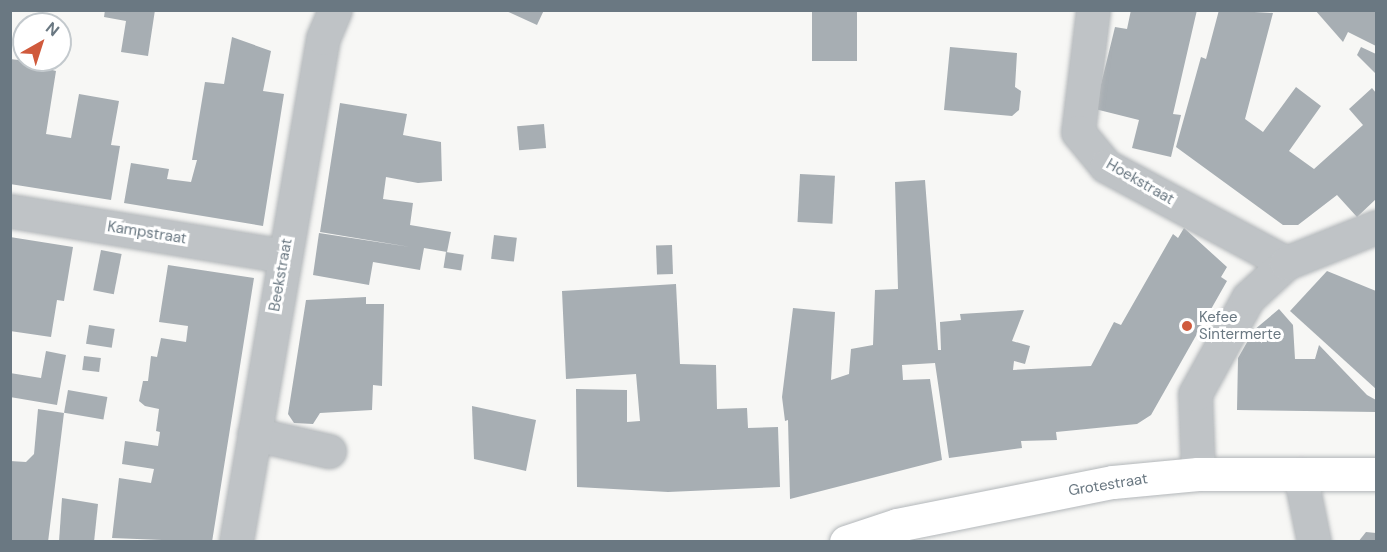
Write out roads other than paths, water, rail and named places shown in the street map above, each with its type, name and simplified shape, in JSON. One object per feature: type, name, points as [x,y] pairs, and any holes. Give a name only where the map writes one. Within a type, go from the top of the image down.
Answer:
[{"type":"main road","name":"Grotestraat","points":[[846,542],[898,533],[1113,482],[1198,474],[1377,474]]},
{"type":"street","name":"Beekstraat","points":[[236,542],[323,38],[335,10]]},
{"type":"street","name":"Hoekstraat","points":[[1093,10],[1078,132],[1106,166],[1286,263]]},
{"type":"street","name":"Kampstraat","points":[[10,211],[284,256]]},
{"type":"street","points":[[1198,474],[1195,394],[1248,298],[1286,263],[1377,227]]},
{"type":"street","points":[[254,434],[328,451]]},
{"type":"street","points":[[1300,474],[1314,542]]},
{"type":"place","name":"Kefee Sintermerte","points":[[1187,326]]}]
